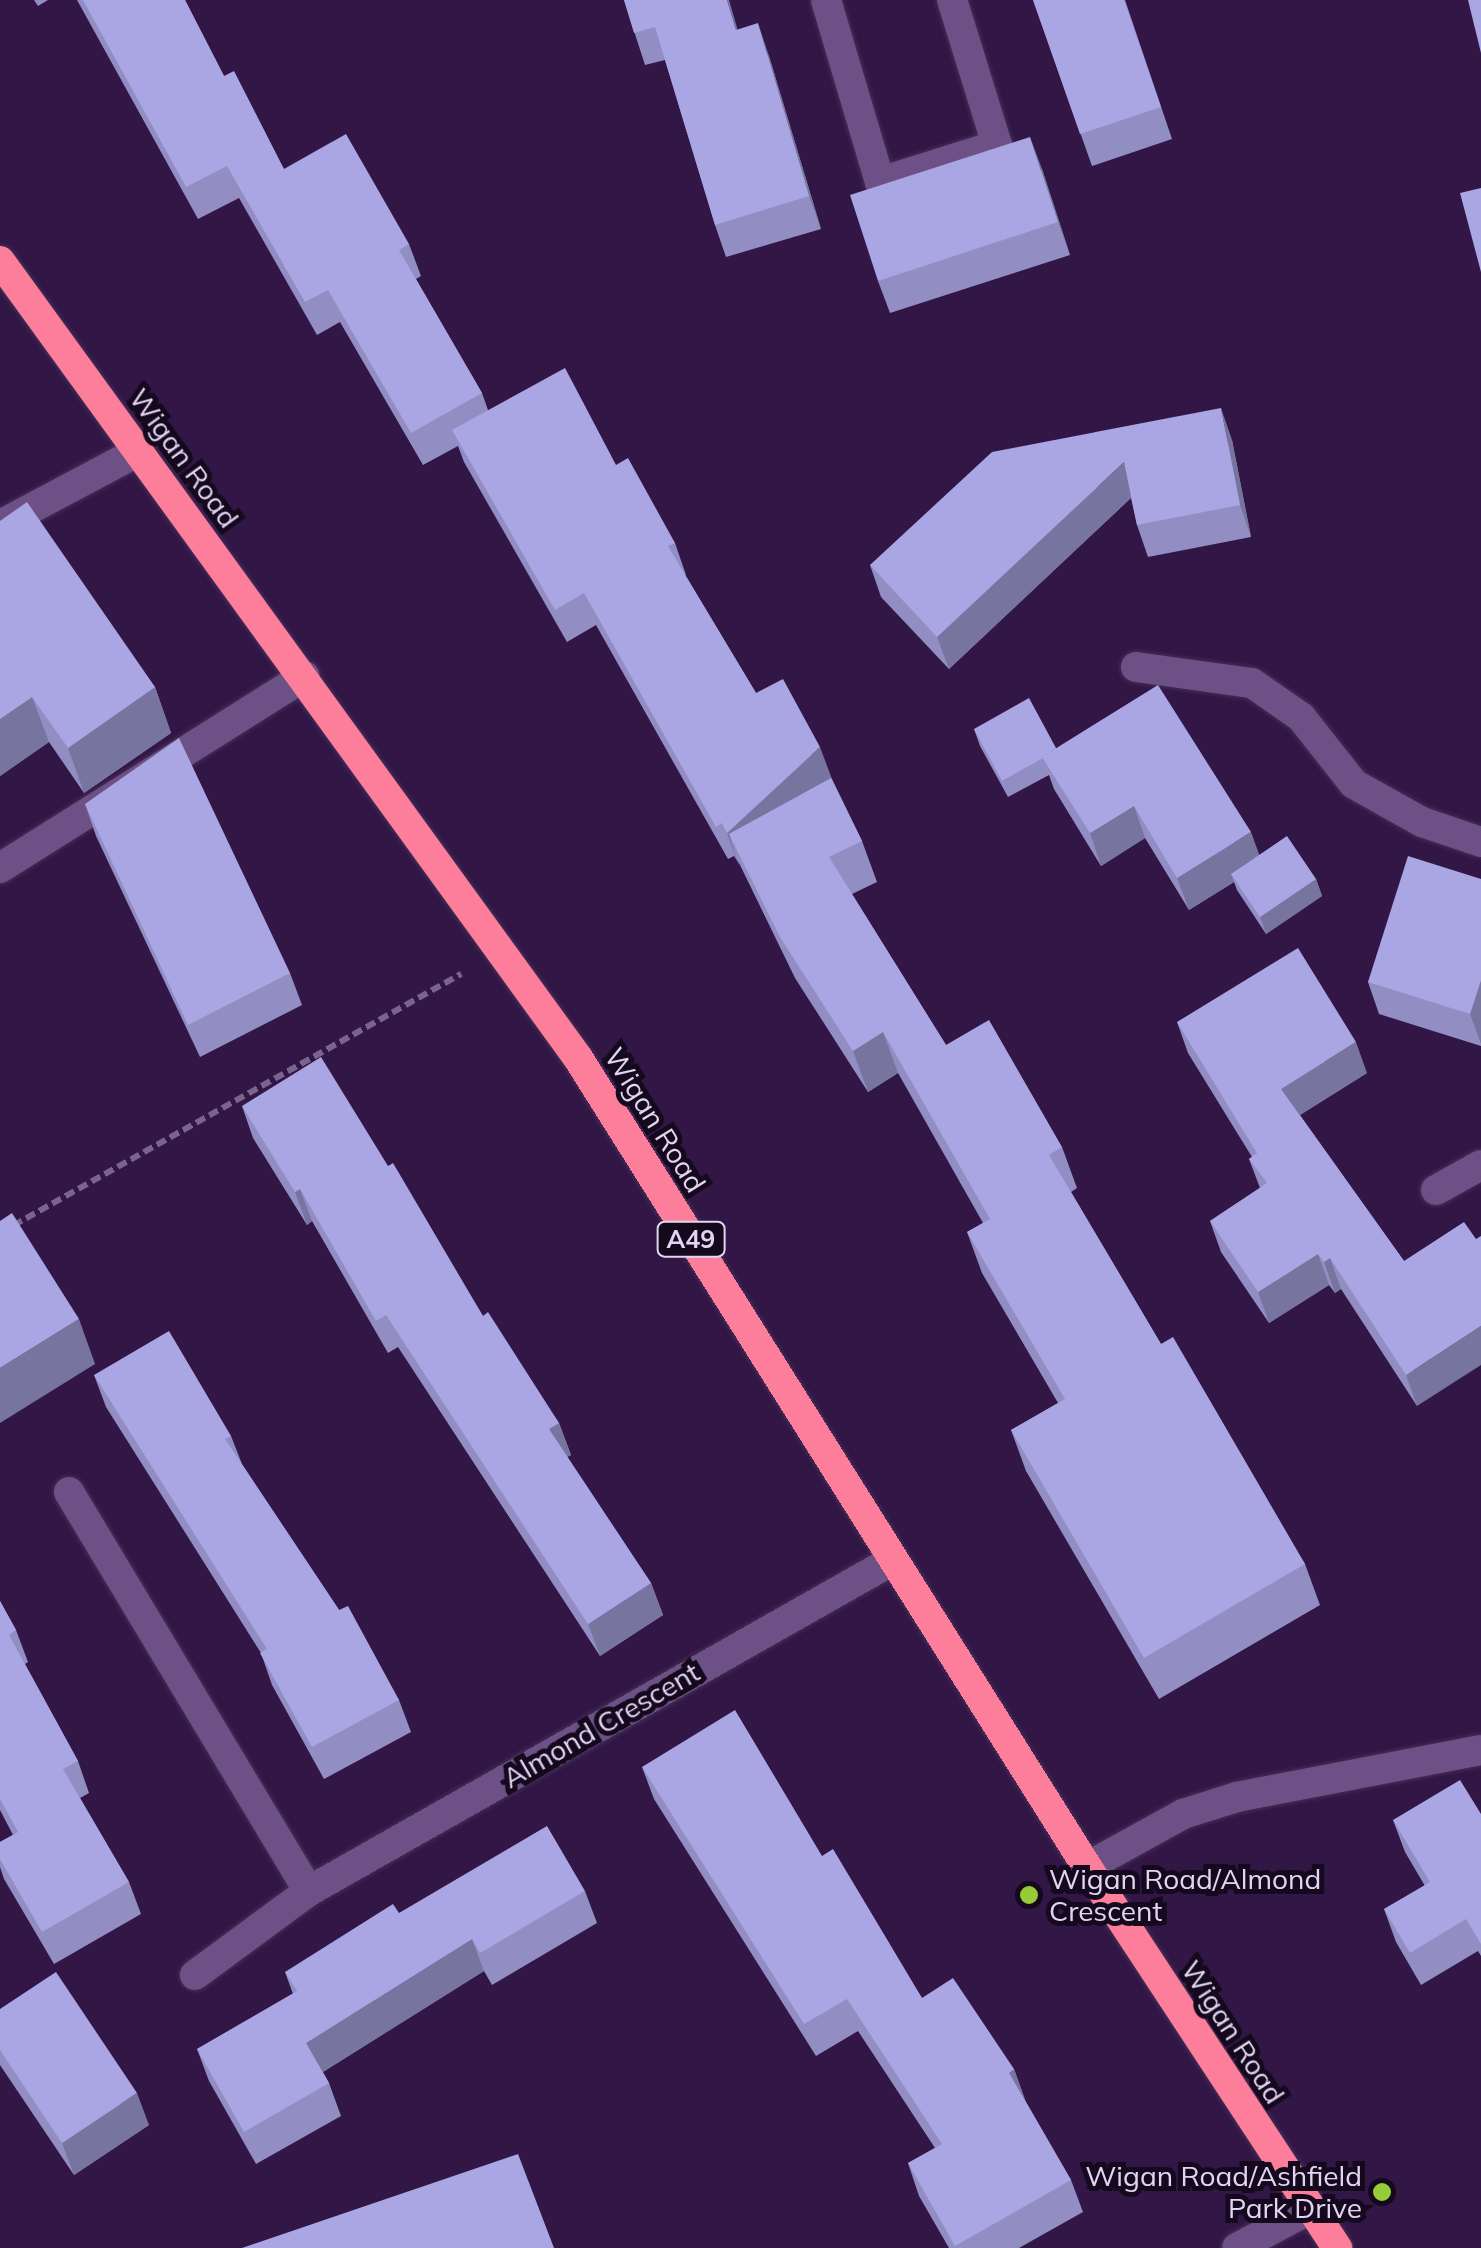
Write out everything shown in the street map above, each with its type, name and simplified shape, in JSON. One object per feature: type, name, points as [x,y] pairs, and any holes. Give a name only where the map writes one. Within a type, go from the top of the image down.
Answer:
[{"type":"highway","name":"Wigan Road","points":[[0,261],[306,676],[578,1058],[1087,1867],[1337,2248]]},
{"type":"street","points":[[826,0],[880,182],[997,145],[952,0]]},
{"type":"street","points":[[0,525],[139,452]]},
{"type":"street","points":[[1136,666],[1252,683],[1301,718],[1354,784],[1422,822],[1481,842]]},
{"type":"street","points":[[0,868],[306,676]]},
{"type":"street","points":[[1436,1190],[1481,1165]]},
{"type":"street","points":[[69,1492],[309,1891]]},
{"type":"street","name":"Almond Crescent","points":[[195,1975],[309,1891],[893,1560]]},
{"type":"street","points":[[1087,1867],[1183,1814],[1237,1796],[1481,1750]]},
{"type":"street","points":[[1237,2248],[1310,2208]]},
{"type":"path","points":[[0,1232],[502,951]]},
{"type":"building","points":[[83,0],[185,0],[224,76],[234,71],[284,169],[346,134],[409,244],[399,250],[482,393],[411,433],[328,290],[305,302],[227,166],[186,187]]},
{"type":"building","points":[[624,0],[727,0],[736,30],[758,23],[809,196],[715,225],[655,27],[634,33]]},
{"type":"building","points":[[1033,0],[1124,0],[1161,107],[1080,134]]},
{"type":"building","points":[[1468,0],[1481,0],[1481,53]]},
{"type":"building","points":[[1030,137],[1058,222],[878,281],[850,195]]},
{"type":"building","points":[[1481,188],[1481,272],[1460,193]]},
{"type":"building","points":[[565,368],[616,465],[628,458],[675,543],[668,546],[756,693],[783,679],[820,747],[727,833],[722,823],[716,827],[584,593],[555,610],[452,430]]},
{"type":"building","points":[[1221,408],[1240,505],[1137,525],[1124,462],[937,637],[870,565],[992,452]]},
{"type":"building","points":[[27,502],[155,687],[68,748],[32,697],[0,719],[0,521]]},
{"type":"building","points":[[1158,685],[1251,832],[1177,878],[1134,806],[1090,833],[1042,757]]},
{"type":"building","points":[[1029,698],[1056,748],[1002,781],[974,729]]},
{"type":"building","points":[[179,738],[290,973],[188,1025],[85,804]]},
{"type":"building","points":[[831,778],[862,841],[829,857],[946,1045],[989,1020],[1062,1147],[1049,1155],[1161,1344],[1173,1337],[1305,1564],[1144,1658],[1011,1430],[1065,1399],[967,1232],[990,1219],[883,1032],[853,1051],[780,937],[729,834]]},
{"type":"building","points":[[1287,836],[1316,879],[1260,917],[1231,874]]},
{"type":"building","points":[[1408,856],[1481,879],[1481,980],[1470,1014],[1368,982]]},
{"type":"building","points":[[1298,948],[1356,1042],[1281,1089],[1404,1261],[1464,1222],[1476,1239],[1481,1236],[1481,1326],[1406,1375],[1330,1258],[1324,1262],[1318,1254],[1258,1292],[1210,1221],[1267,1183],[1249,1159],[1257,1153],[1177,1022]]},
{"type":"building","points":[[321,1057],[388,1166],[393,1163],[483,1316],[488,1312],[559,1423],[549,1429],[651,1583],[588,1624],[386,1315],[376,1321],[300,1189],[295,1192],[242,1106]]},
{"type":"building","points":[[12,1213],[79,1319],[0,1368],[0,1221]]},
{"type":"building","points":[[169,1331],[231,1436],[225,1439],[339,1610],[348,1606],[399,1700],[312,1747],[260,1653],[267,1649],[94,1375]]},
{"type":"building","points":[[0,1601],[16,1630],[9,1635],[78,1761],[63,1769],[129,1882],[42,1932],[0,1859],[0,1842],[18,1832],[0,1799]]},
{"type":"building","points":[[735,1710],[822,1856],[833,1849],[922,1998],[953,1978],[1014,2069],[1009,2073],[1071,2180],[955,2246],[908,2163],[942,2144],[847,1999],[804,2024],[642,1767]]},
{"type":"building","points":[[1460,1780],[1481,1814],[1481,1944],[1466,1919],[1410,1953],[1384,1909],[1430,1882],[1393,1820]]},
{"type":"building","points":[[547,1826],[585,1891],[480,1953],[472,1939],[306,2043],[329,2083],[244,2132],[197,2049],[297,1991],[285,1972],[393,1904],[399,1913]]},
{"type":"building","points":[[56,1972],[137,2093],[62,2143],[0,2050],[0,2009]]},
{"type":"building","points":[[518,2154],[554,2248],[242,2248]]},
{"type":"place","name":"Wigan Road/Almond Crescent","points":[[1029,1895]]},
{"type":"place","name":"Wigan Road/Ashfield Park Drive","points":[[1382,2192]]}]
